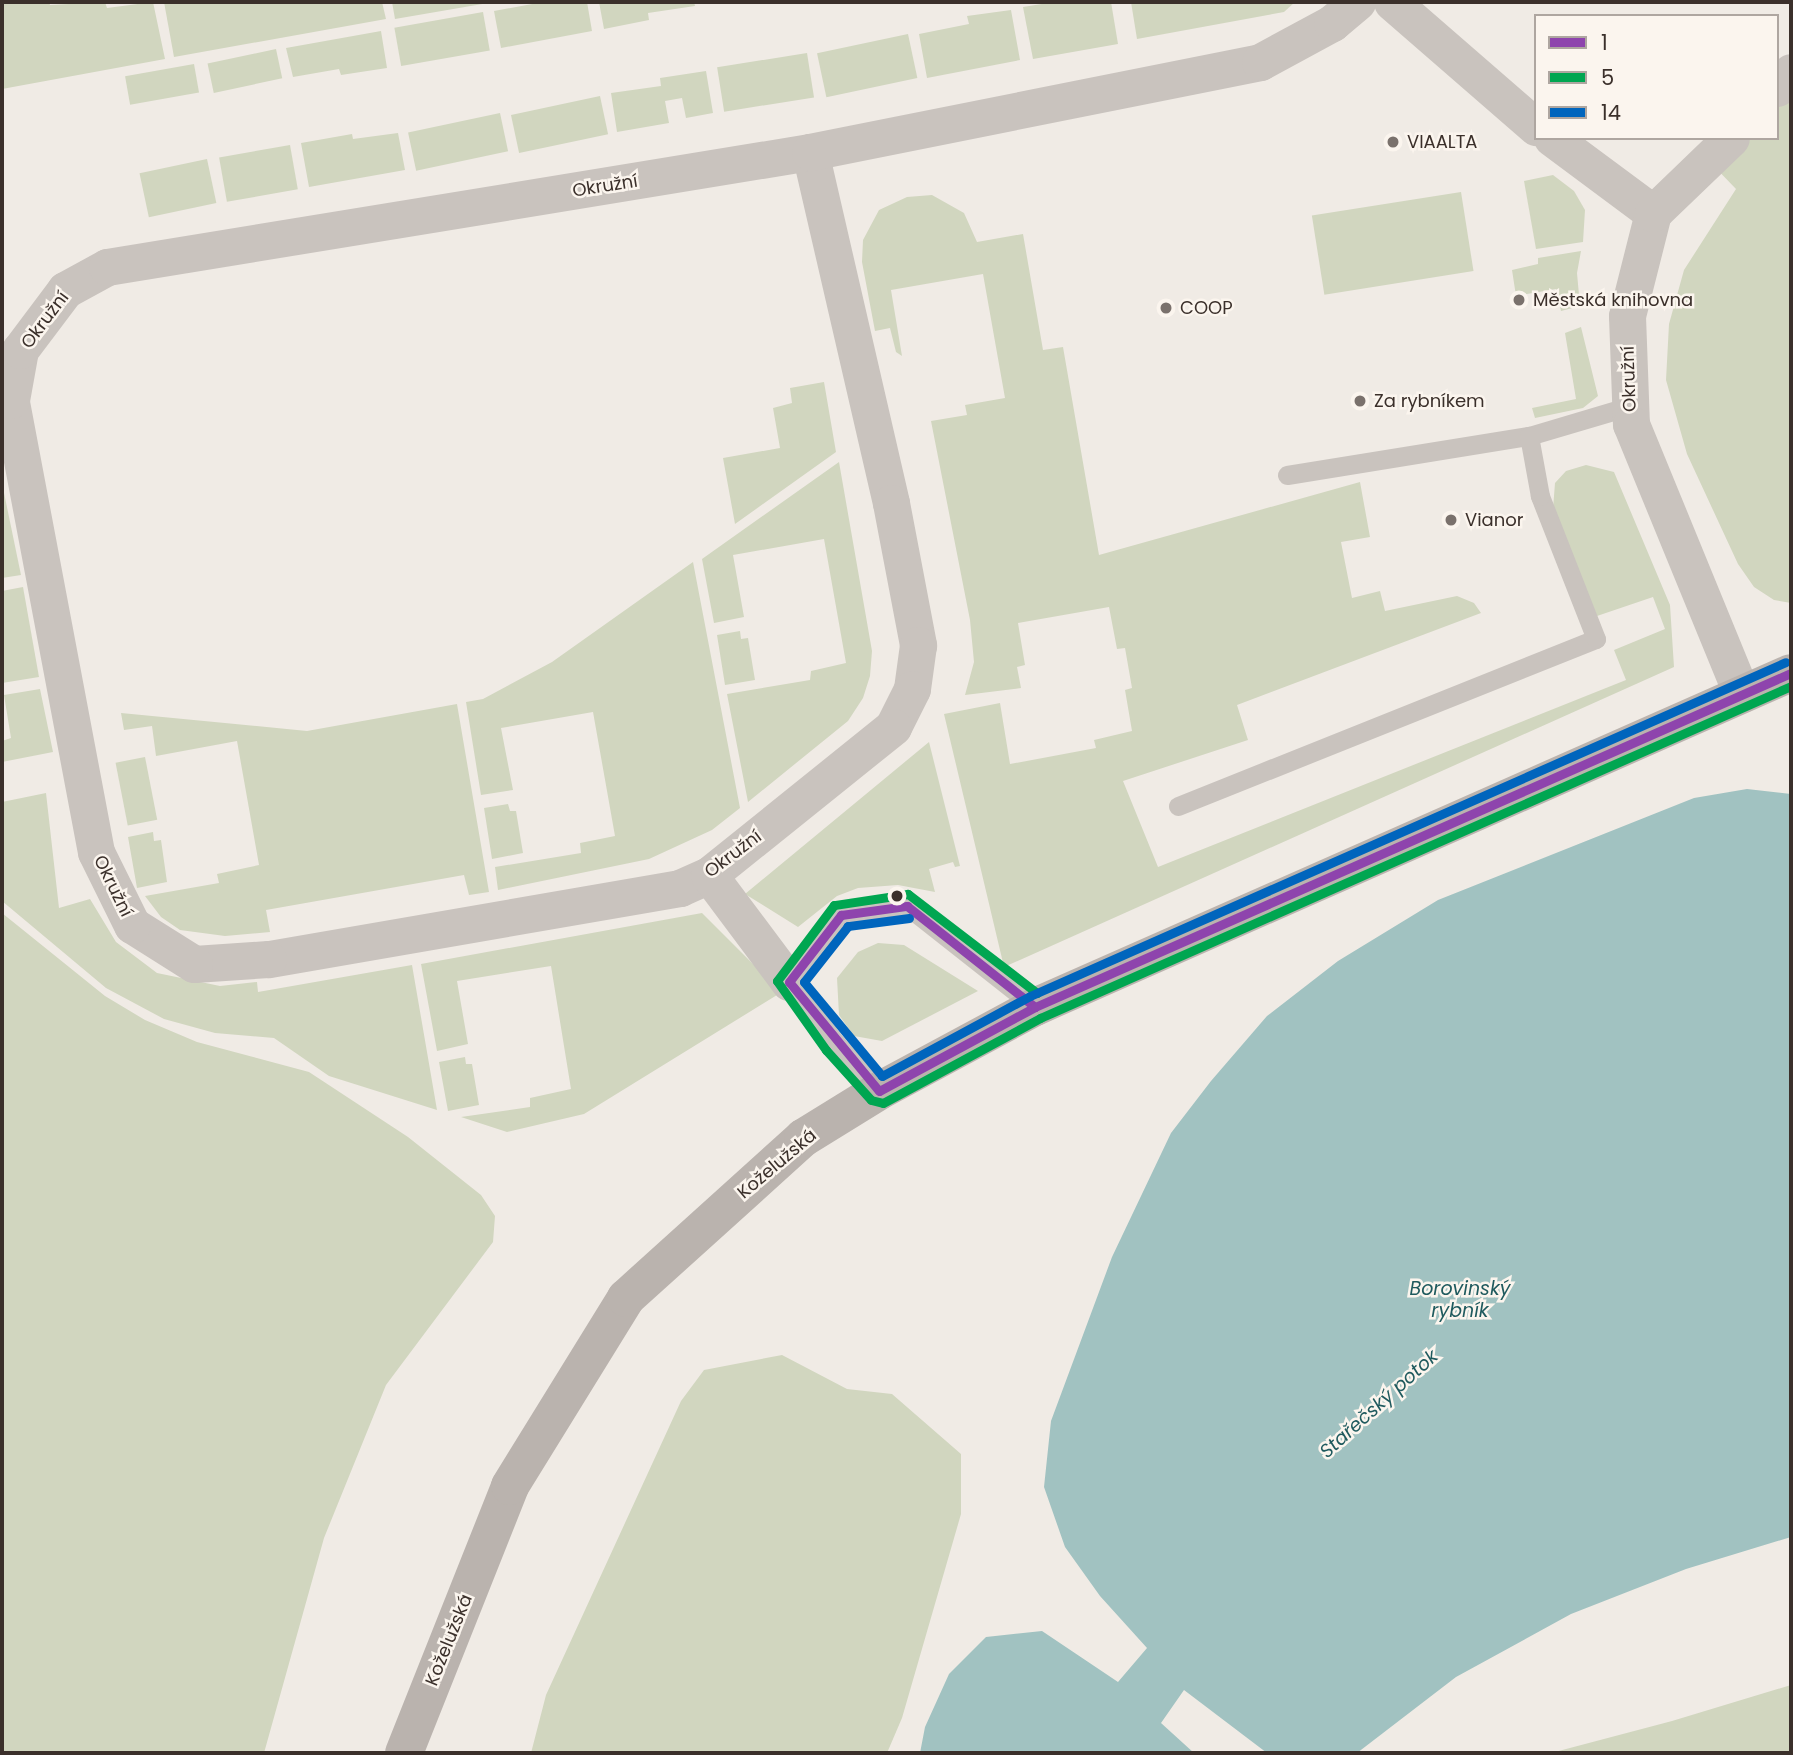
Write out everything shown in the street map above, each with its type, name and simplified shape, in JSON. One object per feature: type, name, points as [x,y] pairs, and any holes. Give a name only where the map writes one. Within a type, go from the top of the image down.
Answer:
[{"type":"main road","name":"Koželužská","points":[[404,1753],[510,1486],[626,1298],[803,1138],[879,1091],[1035,1007],[1791,673]]},
{"type":"street","name":"Okružní","points":[[810,152],[891,503],[918,645],[912,689],[893,727],[709,876],[680,888],[268,959],[194,964],[132,925],[96,852],[11,400],[20,350],[65,290],[107,267],[810,152],[1260,62],[1332,23],[1357,2]]},
{"type":"street","points":[[1392,2],[1534,125]]},
{"type":"street","points":[[1779,86],[1791,72]]},
{"type":"street","points":[[1555,140],[1653,213],[1729,140]]},
{"type":"street","name":"Okružní","points":[[1653,213],[1627,316],[1631,424],[1742,694]]},
{"type":"street","points":[[709,876],[789,982]]},
{"type":"lane","points":[[1287,475],[1530,436],[1630,406]]},
{"type":"lane","points":[[1178,806],[1596,639],[1540,496],[1530,436]]},
{"type":"lane","points":[[879,1091],[835,1042],[789,982],[841,915],[907,906],[1035,1007]]},
{"type":"green space","points":[[2,2],[49,2],[50,5],[105,2],[107,8],[153,2],[165,59],[2,89]]},
{"type":"green space","points":[[164,2],[382,2],[386,19],[174,57]]},
{"type":"green space","points":[[392,2],[494,2],[395,19]]},
{"type":"green space","points":[[543,2],[587,2],[592,31],[501,48],[494,11]]},
{"type":"green space","points":[[599,2],[694,2],[695,6],[648,13],[649,20],[604,29]]},
{"type":"green space","points":[[1054,2],[1111,2],[1118,44],[1033,59],[1023,7]]},
{"type":"green space","points":[[1131,2],[1295,2],[1284,12],[1137,39]]},
{"type":"green space","points":[[1011,10],[1020,60],[927,78],[919,34],[969,24],[967,16]]},
{"type":"green space","points":[[483,12],[490,50],[401,66],[394,28]]},
{"type":"green space","points":[[381,31],[387,68],[341,75],[339,69],[293,77],[286,48]]},
{"type":"green space","points":[[908,34],[917,78],[826,97],[817,53]]},
{"type":"green space","points":[[276,49],[282,78],[214,93],[208,64]]},
{"type":"green space","points":[[807,53],[814,97],[724,112],[717,67]]},
{"type":"green space","points":[[194,64],[199,93],[130,105],[125,76]]},
{"type":"green space","points":[[706,71],[713,113],[686,118],[682,98],[665,101],[669,123],[617,132],[611,93],[661,86],[660,78]]},
{"type":"green space","points":[[1791,72],[1791,603],[1774,600],[1754,587],[1738,564],[1687,454],[1666,380],[1669,324],[1684,270],[1736,189],[1709,161],[1729,140],[1779,140],[1779,86]]},
{"type":"green space","points":[[600,96],[608,134],[519,153],[511,115]]},
{"type":"green space","points":[[500,113],[508,151],[416,171],[408,133]]},
{"type":"green space","points":[[398,133],[405,170],[309,187],[301,143],[352,134],[353,139]]},
{"type":"green space","points":[[290,145],[298,189],[227,202],[219,158]]},
{"type":"green space","points":[[207,159],[216,203],[149,217],[140,173]]},
{"type":"green space","points":[[1553,175],[1574,191],[1585,210],[1583,242],[1536,249],[1524,181]]},
{"type":"green space","points":[[1461,192],[1474,271],[1324,295],[1312,216]]},
{"type":"green space","points":[[932,195],[964,213],[977,242],[1023,234],[1043,350],[1063,347],[1099,555],[1360,482],[1370,537],[1341,542],[1352,598],[1380,591],[1385,611],[1457,596],[1474,603],[1481,613],[1237,705],[1248,740],[1123,781],[1158,867],[1626,680],[1614,650],[1665,629],[1653,597],[1597,616],[1553,509],[1555,483],[1566,471],[1586,465],[1614,472],[1670,605],[1674,667],[1004,967],[944,714],[1000,703],[1010,764],[1096,748],[1094,740],[1132,731],[1125,690],[1132,688],[1125,648],[1117,649],[1109,607],[1018,623],[1025,665],[1017,667],[1021,688],[965,695],[974,662],[970,620],[931,421],[967,415],[965,405],[1005,398],[983,274],[891,290],[902,356],[896,352],[890,328],[875,331],[862,262],[863,240],[879,210],[907,197]]},
{"type":"green space","points":[[1581,251],[1577,273],[1580,306],[1561,311],[1556,289],[1516,296],[1512,270],[1538,264],[1538,258]]},
{"type":"green space","points":[[1581,327],[1598,396],[1583,408],[1535,418],[1532,408],[1576,399],[1565,333]]},
{"type":"green space","points":[[824,382],[836,452],[735,524],[723,458],[780,448],[773,408],[792,403],[790,388]]},
{"type":"green space","points":[[839,462],[872,651],[870,676],[863,698],[848,721],[748,802],[727,694],[810,680],[811,671],[846,663],[824,539],[733,555],[744,617],[714,623],[702,559]]},
{"type":"green space","points":[[2,483],[21,575],[2,578]]},
{"type":"green space","points":[[693,562],[740,808],[712,830],[649,859],[498,890],[495,867],[581,853],[580,843],[615,836],[593,712],[501,728],[513,790],[481,795],[466,702],[483,699],[552,662]]},
{"type":"green space","points":[[23,587],[39,677],[2,683],[2,591]]},
{"type":"green space","points":[[740,631],[741,639],[748,638],[755,680],[725,685],[717,635]]},
{"type":"green space","points":[[40,689],[53,752],[2,762],[2,741],[11,738],[4,695]]},
{"type":"green space","points":[[457,704],[489,892],[469,895],[464,875],[266,910],[270,932],[225,936],[180,930],[161,917],[145,896],[219,883],[217,874],[259,865],[237,741],[156,756],[152,726],[124,730],[121,713],[307,731]]},
{"type":"green space","points":[[929,742],[960,866],[955,867],[953,862],[929,869],[935,892],[898,885],[858,888],[837,896],[798,927],[745,894]]},
{"type":"green space","points":[[145,757],[157,820],[128,826],[116,763]]},
{"type":"green space","points":[[46,793],[59,908],[90,899],[116,942],[157,973],[220,986],[257,982],[258,992],[412,965],[437,1110],[329,1076],[274,1038],[215,1033],[164,1019],[106,988],[2,901],[2,802]]},
{"type":"green space","points":[[508,804],[510,811],[516,811],[523,853],[492,859],[484,808]]},
{"type":"green space","points":[[153,832],[154,841],[161,840],[167,882],[137,888],[128,837]]},
{"type":"green space","points":[[2,913],[105,996],[145,1020],[197,1042],[309,1072],[408,1137],[481,1195],[495,1216],[493,1242],[386,1385],[324,1538],[264,1753],[2,1753]]},
{"type":"green space","points":[[702,913],[772,983],[777,995],[584,1114],[507,1132],[461,1117],[530,1107],[530,1098],[571,1089],[551,966],[457,981],[468,1044],[437,1051],[421,964]]},
{"type":"green space","points":[[878,943],[904,945],[978,991],[882,1041],[854,1036],[839,1015],[837,978],[858,952]]},
{"type":"green space","points":[[465,1057],[466,1064],[472,1064],[479,1105],[448,1111],[439,1062]]},
{"type":"green space","points":[[782,1355],[847,1389],[892,1394],[961,1454],[961,1514],[902,1718],[887,1753],[531,1753],[546,1695],[681,1401],[704,1370]]},
{"type":"green space","points":[[1791,1685],[1791,1753],[1551,1753],[1672,1721]]},
{"type":"water","name":"Borovinský rybník","points":[[1747,789],[1791,794],[1791,1537],[1686,1569],[1571,1614],[1456,1677],[1357,1753],[1267,1753],[1184,1690],[1161,1723],[1194,1753],[920,1753],[925,1727],[949,1674],[986,1637],[1042,1631],[1118,1682],[1147,1648],[1100,1596],[1065,1547],[1044,1487],[1051,1421],[1112,1257],[1171,1133],[1211,1081],[1267,1016],[1338,961],[1438,900],[1694,798]]},
{"type":"transit line","name":"14","points":[[909,918],[848,926],[804,982],[882,1076],[1030,996],[1786,662]]},
{"type":"transit line","name":"1","points":[[1035,1007],[1791,673]]},
{"type":"transit line","name":"5","points":[[1037,993],[908,894],[834,905],[777,981],[826,1050],[871,1100],[883,1103],[1040,1018],[1791,686]]},
{"type":"transit line","name":"1","points":[[907,906],[1035,1007],[879,1091],[789,982],[841,915],[907,906]]},
{"type":"place","name":"VIAALTA","points":[[1393,142]]},
{"type":"place","name":"Městská knihovna","points":[[1519,300]]},
{"type":"place","name":"COOP","points":[[1166,308]]},
{"type":"place","name":"Za rybníkem","points":[[1360,401]]},
{"type":"place","name":"Vianor","points":[[1451,520]]},
{"type":"water label","name":"Stařečský potok","points":[[1379,1404]]}]
